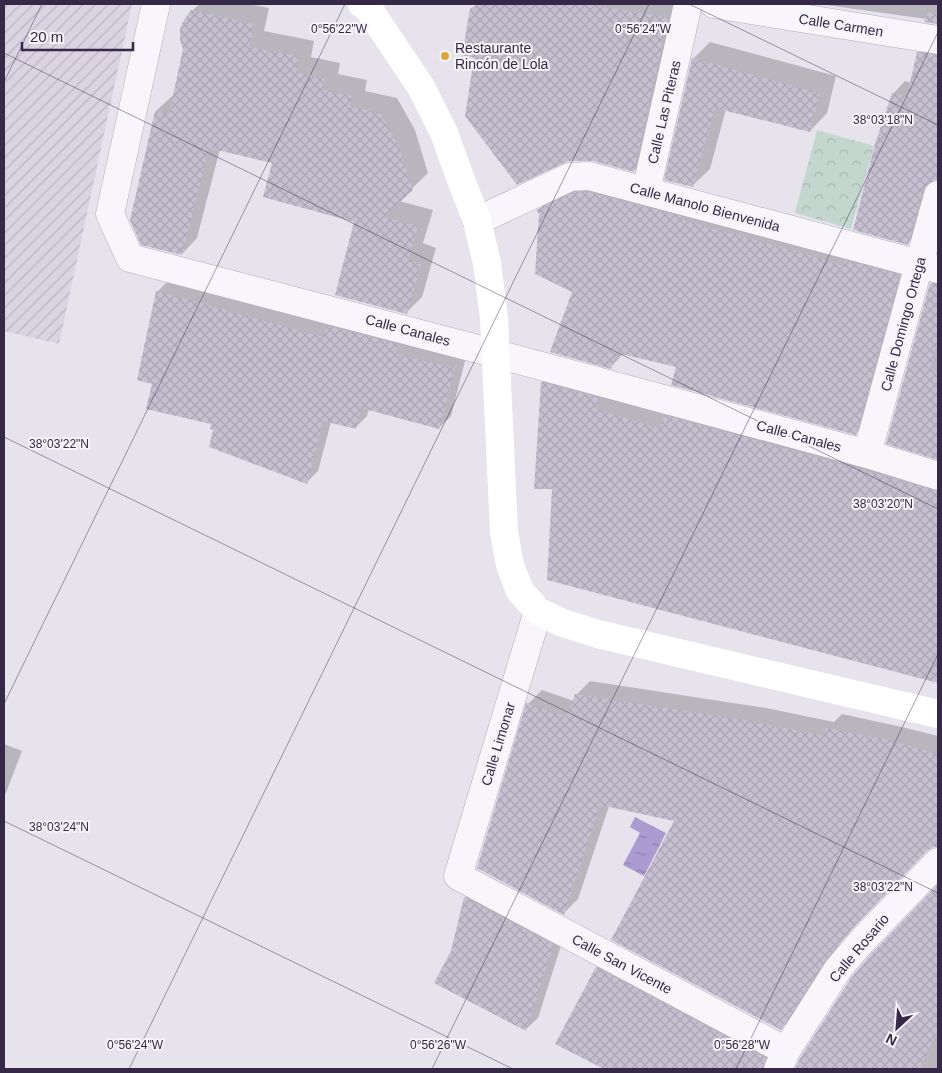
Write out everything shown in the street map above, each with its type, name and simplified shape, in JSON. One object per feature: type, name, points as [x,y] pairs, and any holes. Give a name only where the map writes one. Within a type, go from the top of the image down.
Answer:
[{"type":"main road","points":[[367,4],[421,87],[444,133],[477,220],[487,263],[497,354],[504,532],[510,565],[520,591],[538,611],[560,622],[598,634],[938,714]]},
{"type":"street","name":"Calle Canales","points":[[156,4],[110,214],[130,258],[497,354],[867,454],[938,476]]},
{"type":"street","name":"Calle Las Piteras","points":[[646,191],[688,4]]},
{"type":"street","name":"Calle Carmen","points":[[714,4],[938,40]]},
{"type":"street","name":"Calle Manolo Bienvenida","points":[[477,220],[570,177],[589,176],[929,267]]},
{"type":"street","name":"Calle Domingo Ortega","points":[[867,454],[929,267],[938,195]]},
{"type":"street","name":"Calle Limonar","points":[[458,876],[538,611]]},
{"type":"street","name":"Calle Rosario","points":[[782,1060],[838,969],[861,942],[938,862]]},
{"type":"street","name":"Calle San Vicente","points":[[458,876],[782,1060]]},
{"type":"shaded area","points":[[4,4],[132,4],[59,344],[4,331]]},
{"type":"green space","points":[[817,130],[874,146],[851,229],[795,213]]},
{"type":"water","points":[[635,817],[666,833],[644,876],[623,865],[640,833],[630,827]]},
{"type":"building","points":[[480,4],[585,4],[668,17],[634,172],[593,161],[569,161],[517,185],[465,116],[474,58],[462,55],[470,9]]},
{"type":"building","points":[[191,10],[254,24],[249,47],[299,56],[296,72],[325,78],[323,90],[352,96],[350,106],[381,114],[399,147],[413,190],[384,217],[418,226],[408,259],[421,264],[407,314],[335,295],[354,222],[263,197],[272,163],[209,148],[182,255],[141,245],[130,220],[155,111],[169,114],[183,49],[180,40],[180,29]]},
{"type":"building","points":[[927,12],[938,14],[938,24],[924,22]]},
{"type":"building","points":[[917,52],[938,55],[938,180],[927,184],[923,190],[908,245],[853,230],[875,144],[892,93],[907,96]]},
{"type":"building","points":[[692,58],[820,93],[810,132],[715,108],[693,187],[664,180]]},
{"type":"building","points":[[574,192],[587,192],[684,217],[683,220],[843,266],[845,260],[900,275],[856,435],[671,385],[676,367],[617,353],[611,369],[550,352],[572,292],[535,274],[539,214],[536,210]]},
{"type":"building","points":[[930,283],[938,284],[938,340],[930,370],[938,372],[938,460],[886,444]]},
{"type":"building","points":[[156,291],[323,337],[327,326],[398,344],[395,354],[455,368],[439,429],[361,408],[356,429],[323,421],[307,484],[209,447],[213,430],[210,429],[211,424],[146,409],[152,384],[137,380]]},
{"type":"building","points":[[541,382],[600,398],[596,409],[660,429],[664,415],[938,491],[938,683],[547,580],[552,489],[534,489]]},
{"type":"building","points":[[575,694],[751,721],[824,736],[826,728],[888,740],[938,754],[938,847],[933,847],[927,851],[849,932],[825,961],[781,1030],[611,940],[674,821],[600,805],[564,915],[477,868],[526,703],[567,717]]},
{"type":"building","points":[[938,884],[938,1028],[920,1069],[795,1069],[800,1058],[851,978],[873,952]]},
{"type":"building","points":[[464,897],[554,945],[526,1031],[434,983],[451,951]]},
{"type":"building","points":[[596,967],[766,1058],[763,1069],[604,1069],[555,1044]]},
{"type":"place","name":"Restaurante Rincón de Lola","points":[[445,56]]}]
